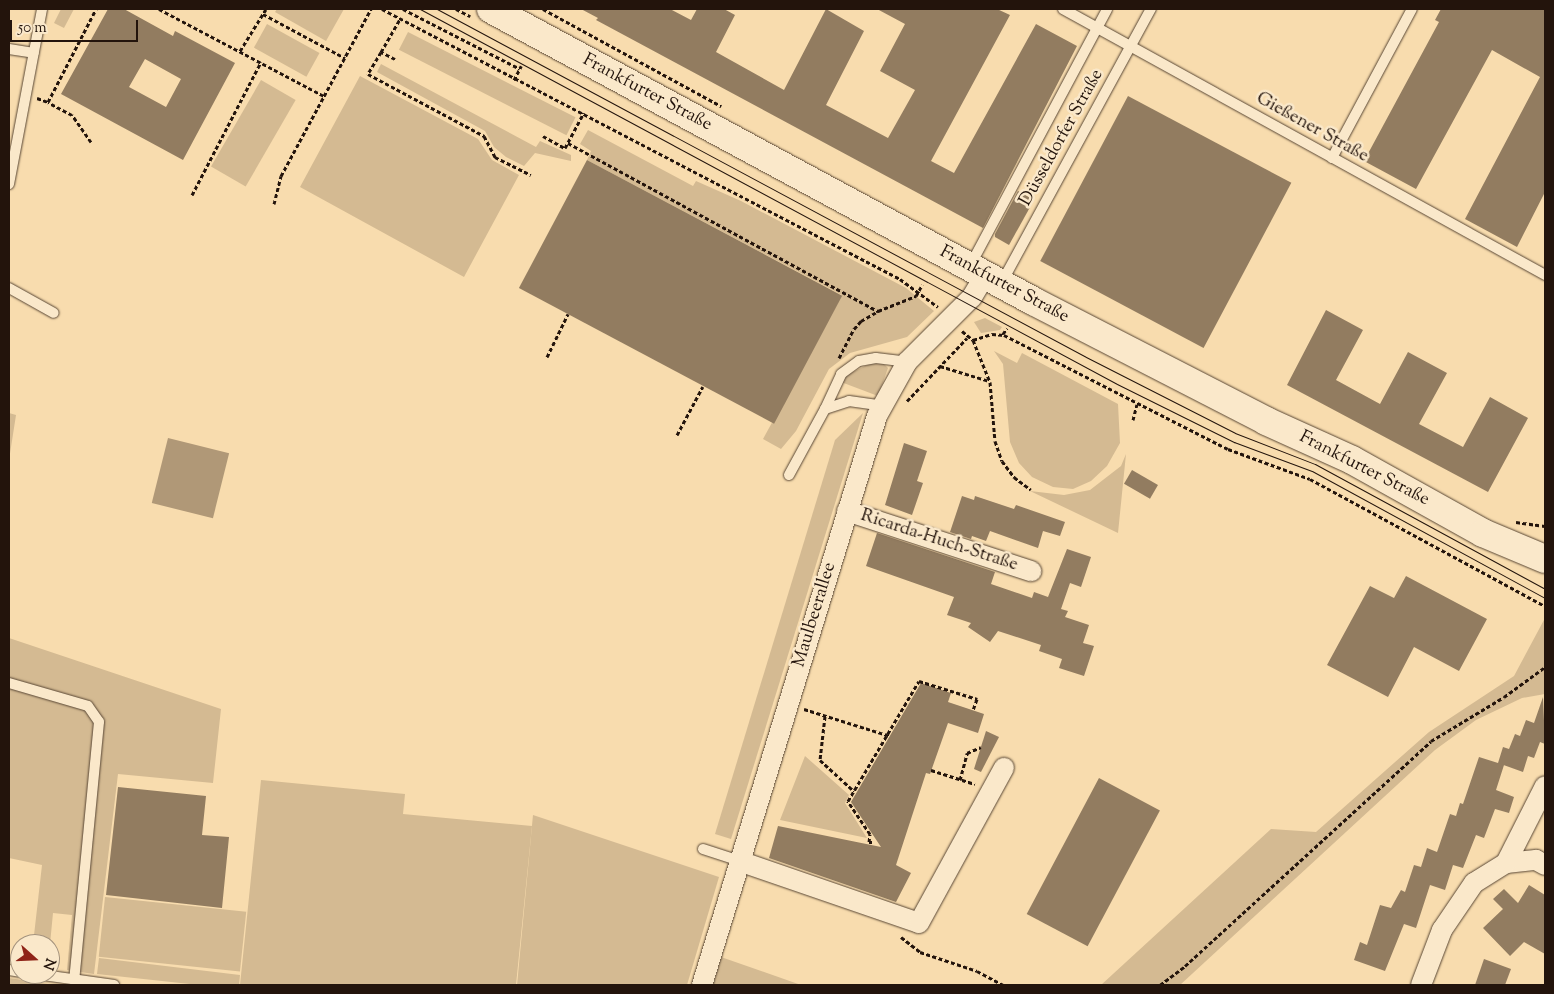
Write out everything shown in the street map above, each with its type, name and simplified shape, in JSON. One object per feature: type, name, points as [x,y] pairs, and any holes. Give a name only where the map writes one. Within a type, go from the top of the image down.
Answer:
[{"type":"main road","name":"Frankfurter Straße","points":[[491,9],[985,275],[1266,421],[1352,460],[1483,533],[1538,551]]},
{"type":"street","name":"Maulbeerallee","points":[[702,985],[847,511],[892,408],[907,362],[972,297],[985,275]]},
{"type":"street","name":"Ricarda-Huch-Straße","points":[[847,511],[1031,571]]},
{"type":"street","points":[[739,861],[919,923],[1004,768]]},
{"type":"street","points":[[1506,863],[1545,786]]},
{"type":"street","points":[[1421,985],[1442,930],[1474,884],[1506,863],[1536,860],[1545,865]]},
{"type":"lane","points":[[9,184],[42,9]]},
{"type":"lane","name":"Gießener Straße","points":[[1063,9],[1544,273]]},
{"type":"lane","name":"Düsseldorfer Straße","points":[[985,275],[1097,28],[1108,9]]},
{"type":"lane","name":"Düsseldorfer Straße","points":[[985,275],[1131,46],[1151,9]]},
{"type":"lane","points":[[1332,158],[1412,9]]},
{"type":"lane","points":[[9,49],[34,53]]},
{"type":"lane","points":[[9,288],[54,313]]},
{"type":"lane","points":[[789,475],[825,410],[841,374],[859,360],[876,358],[907,362]]},
{"type":"lane","points":[[825,410],[849,401],[892,408]]},
{"type":"lane","points":[[9,683],[88,706],[99,722],[74,980]]},
{"type":"lane","points":[[703,849],[739,861]]},
{"type":"lane","points":[[60,978],[114,985]]},
{"type":"path","points":[[91,142],[72,115],[48,102],[96,9]]},
{"type":"path","points":[[159,9],[324,96]]},
{"type":"path","points":[[240,51],[266,9]]},
{"type":"path","points":[[274,204],[281,176],[371,9]]},
{"type":"path","points":[[382,9],[514,80],[584,113],[920,291],[939,308]]},
{"type":"path","points":[[403,9],[520,68],[514,80]]},
{"type":"path","points":[[543,9],[628,55]]},
{"type":"path","points":[[263,14],[345,58]]},
{"type":"path","points":[[400,19],[368,74],[484,136],[495,157],[531,175]]},
{"type":"path","points":[[381,52],[395,59]]},
{"type":"path","points":[[192,195],[261,62]]},
{"type":"path","points":[[543,136],[565,148],[584,113]]},
{"type":"path","points":[[568,143],[878,311]]},
{"type":"path","points":[[841,374],[838,362],[854,329],[878,311],[916,296],[922,285]]},
{"type":"path","points":[[547,357],[568,314]]},
{"type":"path","points":[[958,326],[967,338],[973,340],[1003,334],[1228,449],[1310,480],[1545,606]]},
{"type":"path","points":[[1003,334],[1007,328]]},
{"type":"path","points":[[892,408],[940,366],[967,338]]},
{"type":"path","points":[[973,340],[990,381],[995,441],[1002,461],[1014,477],[1032,490]]},
{"type":"path","points":[[940,366],[990,381]]},
{"type":"path","points":[[677,436],[703,386]]},
{"type":"path","points":[[1133,420],[1137,404]]},
{"type":"path","points":[[1160,985],[1185,966],[1431,741],[1504,697],[1545,666]]},
{"type":"path","points":[[872,842],[869,842],[870,834],[848,801],[889,736],[919,681],[977,699],[973,710]]},
{"type":"path","points":[[787,704],[889,736]]},
{"type":"path","points":[[825,716],[820,760],[854,791]]},
{"type":"path","points":[[960,780],[967,753],[981,747]]},
{"type":"path","points":[[931,770],[992,790]]},
{"type":"path","points":[[885,911],[897,932],[920,952],[978,971],[1003,985]]},
{"type":"shaded area","points":[[61,9],[74,9],[64,28],[54,23]]},
{"type":"shaded area","points":[[277,9],[344,9],[326,41],[275,12]]},
{"type":"shaded area","points":[[267,24],[319,53],[306,77],[254,48]]},
{"type":"shaded area","points":[[408,32],[576,117],[566,135],[399,50]]},
{"type":"shaded area","points":[[381,64],[536,147],[540,141],[571,155],[571,161],[535,153],[524,166],[506,157],[494,147],[485,131],[377,72]]},
{"type":"shaded area","points":[[360,76],[478,139],[492,160],[519,175],[464,277],[300,187]]},
{"type":"shaded area","points":[[261,80],[296,100],[246,187],[211,167]]},
{"type":"shaded area","points":[[588,130],[693,186],[696,181],[741,201],[906,288],[934,311],[907,337],[850,353],[829,369],[796,431],[781,449],[763,439],[842,295],[587,160],[591,151],[580,144]]},
{"type":"shaded area","points":[[985,318],[1002,327],[1000,330],[981,333],[974,322]]},
{"type":"shaded area","points":[[994,351],[1017,363],[1022,353],[1118,404],[1120,443],[1107,466],[1091,481],[1073,489],[1053,487],[1032,477],[1019,463],[1010,442],[1003,364]]},
{"type":"shaded area","points":[[871,363],[884,364],[888,368],[878,396],[841,382],[849,374]]},
{"type":"shaded area","points":[[9,413],[16,415],[9,460]]},
{"type":"shaded area","points":[[863,413],[731,839],[715,834],[835,440]]},
{"type":"shaded area","points":[[168,438],[229,453],[213,518],[152,503]]},
{"type":"shaded area","points":[[1126,454],[1118,533],[1030,491],[1064,495],[1090,490],[1121,466]]},
{"type":"shaded area","points":[[1545,618],[1545,694],[1522,698],[1476,720],[1435,750],[1180,985],[1101,985],[1271,829],[1316,832],[1429,732],[1514,676]]},
{"type":"shaded area","points":[[9,638],[221,709],[213,783],[118,774],[94,974],[67,970],[72,915],[53,913],[51,934],[34,934],[42,865],[9,858]]},
{"type":"shaded area","points":[[805,756],[849,795],[845,803],[867,838],[780,820]]},
{"type":"shaded area","points":[[261,780],[405,794],[403,814],[532,826],[516,985],[240,985]]},
{"type":"shaded area","points":[[533,815],[719,877],[687,985],[517,985]]},
{"type":"shaded area","points":[[105,897],[246,912],[240,972],[99,957]]},
{"type":"shaded area","points":[[721,957],[801,985],[713,985]]},
{"type":"shaded area","points":[[99,958],[240,975],[239,985],[199,985],[97,974]]},
{"type":"shaded area","points":[[9,978],[10,984],[54,985],[9,985]]},
{"type":"building","points":[[108,9],[124,9],[173,36],[175,31],[235,63],[183,160],[61,94]],"holes":[[[145,59],[181,79],[166,107],[129,87]]]},
{"type":"building","points":[[581,9],[670,9],[691,20],[697,9],[724,9],[735,15],[716,52],[784,90],[826,9],[864,31],[826,105],[888,138],[915,90],[880,71],[905,24],[877,9],[997,9],[1010,15],[931,161],[954,173],[1036,24],[1077,46],[983,228],[596,20],[598,18]]},
{"type":"building","points":[[1441,9],[1545,9],[1545,192],[1517,247],[1465,219],[1540,77],[1492,50],[1416,189],[1364,161],[1439,22],[1435,20]]},
{"type":"building","points":[[1128,96],[1291,183],[1204,348],[1040,261]]},
{"type":"building","points":[[587,160],[842,296],[774,424],[519,288]]},
{"type":"building","points":[[1018,191],[1034,200],[1009,245],[995,237],[995,234]]},
{"type":"building","points":[[1326,310],[1363,330],[1336,380],[1380,404],[1408,352],[1447,373],[1419,424],[1463,447],[1490,397],[1528,418],[1488,492],[1287,385]]},
{"type":"building","points":[[904,443],[927,451],[917,481],[923,483],[912,515],[885,505]]},
{"type":"building","points":[[1132,470],[1158,485],[1150,499],[1124,484]]},
{"type":"building","points":[[962,496],[974,500],[975,496],[1014,509],[1016,505],[1065,522],[1060,536],[1043,531],[1038,548],[990,531],[986,541],[972,536],[971,539],[950,532]]},
{"type":"building","points":[[877,533],[995,572],[991,584],[1032,598],[1034,592],[1048,597],[1067,549],[1091,557],[1081,587],[1070,583],[1061,609],[1068,611],[1065,617],[1089,625],[1083,643],[1094,646],[1084,676],[1059,668],[1062,659],[1039,651],[1041,645],[998,631],[990,642],[968,627],[971,623],[947,615],[954,597],[866,566]]},
{"type":"building","points":[[1406,576],[1487,619],[1459,671],[1414,647],[1388,697],[1327,665],[1370,586],[1394,598]]},
{"type":"building","points":[[921,683],[951,693],[948,702],[984,714],[978,733],[948,723],[930,774],[926,773],[896,865],[911,873],[896,902],[769,858],[778,826],[881,847],[851,802]]},
{"type":"building","points":[[1543,697],[1545,744],[1540,742],[1534,758],[1528,756],[1523,772],[1504,765],[1496,790],[1514,797],[1509,813],[1495,809],[1484,838],[1476,835],[1463,868],[1453,865],[1445,890],[1430,885],[1416,928],[1404,924],[1385,971],[1354,960],[1360,942],[1367,945],[1380,905],[1391,908],[1401,890],[1405,892],[1414,865],[1421,867],[1427,848],[1437,852],[1450,814],[1456,816],[1460,803],[1463,804],[1479,757],[1498,763],[1503,747],[1509,749],[1515,734],[1520,736],[1526,720],[1534,723]]},
{"type":"building","points":[[986,731],[999,737],[981,772],[974,769]]},
{"type":"building","points":[[1099,778],[1160,810],[1088,946],[1027,914]]},
{"type":"building","points":[[118,787],[206,796],[202,835],[229,837],[222,908],[106,895]]},
{"type":"building","points":[[1529,885],[1545,895],[1545,954],[1524,942],[1510,956],[1483,928],[1503,909],[1493,899],[1504,889],[1518,903]]},
{"type":"building","points":[[1484,959],[1511,969],[1505,985],[1475,985]]},
{"type":"tram line","points":[[420,9],[1117,384],[1234,442],[1312,471],[1545,598]]},
{"type":"tram line","points":[[437,9],[1086,357],[1235,433],[1315,464],[1545,589]]}]
